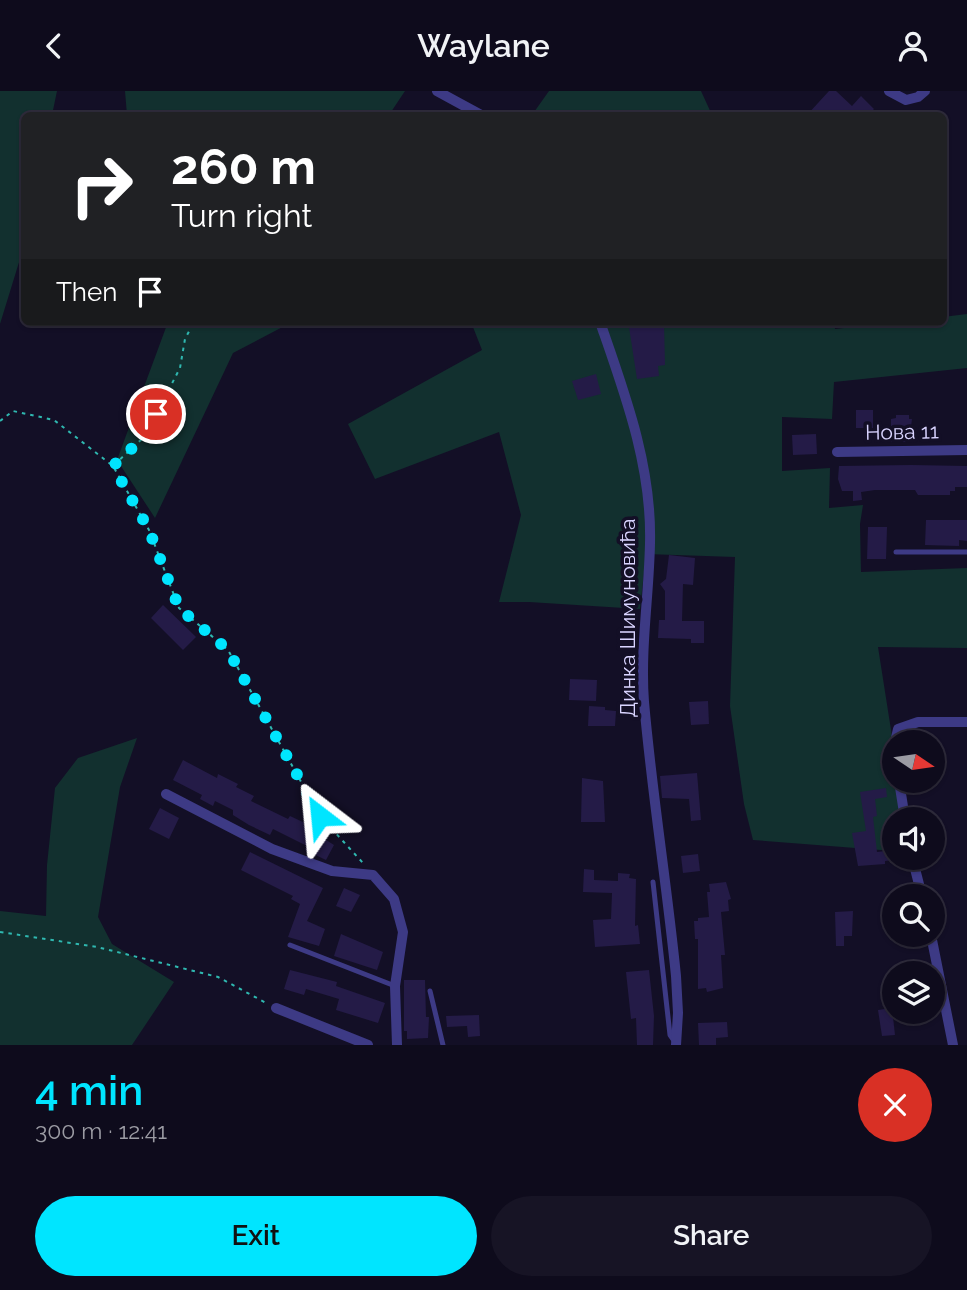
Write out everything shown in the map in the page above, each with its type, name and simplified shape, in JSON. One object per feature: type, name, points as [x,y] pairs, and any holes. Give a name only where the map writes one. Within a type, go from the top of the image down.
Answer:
[{"type":"street","points":[[437,91],[476,112]]},
{"type":"street","points":[[889,91],[906,100],[925,91]]},
{"type":"street","name":"Динка Шимуновића","points":[[601,326],[640,445],[648,495],[650,542],[644,700],[676,977],[676,1045]]},
{"type":"street","name":"Нова 11","points":[[837,452],[967,450]]},
{"type":"street","points":[[898,730],[918,722],[967,722]]},
{"type":"street","points":[[166,794],[272,849],[332,871],[373,874],[394,899],[403,932],[395,986],[397,1045]]},
{"type":"street","points":[[933,947],[953,1045]]},
{"type":"street","points":[[276,1008],[365,1044]]},
{"type":"lane","points":[[896,552],[967,552]]},
{"type":"lane","points":[[653,881],[670,1035],[676,1045]]},
{"type":"lane","points":[[290,946],[395,986]]},
{"type":"lane","points":[[430,991],[443,1045]]},
{"type":"path","points":[[113,466],[144,437],[180,368],[186,339],[192,326]]},
{"type":"path","points":[[0,421],[13,411],[54,420],[113,466],[149,530],[179,608],[228,650],[320,816],[373,874]]},
{"type":"path","points":[[0,932],[97,947],[218,977],[276,1008]]},
{"type":"green space","points":[[0,91],[57,91],[53,112],[21,112],[21,256],[0,324]]},
{"type":"green space","points":[[125,91],[405,91],[391,112],[127,112]]},
{"type":"green space","points":[[549,91],[701,91],[711,112],[534,112]]},
{"type":"green space","points":[[967,314],[967,368],[834,382],[832,419],[782,417],[782,471],[830,468],[829,508],[863,505],[860,524],[861,572],[967,568],[967,648],[878,647],[891,730],[882,730],[882,793],[897,793],[902,807],[882,807],[882,850],[753,840],[744,804],[730,706],[735,557],[646,554],[640,609],[499,602],[521,515],[499,432],[375,479],[348,424],[482,350],[473,326],[835,326],[835,329],[862,326],[947,326],[947,316]]},
{"type":"green space","points":[[167,326],[284,326],[233,353],[155,518],[117,460]]},
{"type":"green space","points":[[137,738],[120,787],[98,917],[112,944],[174,982],[132,1045],[0,1045],[0,911],[46,916],[47,865],[55,788],[78,758]]},
{"type":"building","points":[[829,91],[836,91],[852,106],[861,96],[874,109],[871,112],[810,112]]},
{"type":"building","points":[[664,326],[665,365],[658,366],[659,376],[637,379],[629,327]]},
{"type":"building","points":[[596,374],[601,394],[578,400],[572,381]]},
{"type":"building","points":[[856,410],[873,410],[873,428],[856,428]]},
{"type":"building","points":[[896,415],[909,415],[909,419],[912,419],[909,442],[888,442],[887,427],[891,427],[891,419],[896,418]]},
{"type":"building","points":[[816,434],[817,454],[793,455],[792,435]]},
{"type":"building","points":[[839,466],[967,466],[967,487],[955,487],[955,491],[950,491],[950,495],[918,495],[915,490],[875,490],[861,492],[862,500],[853,501],[853,491],[842,491],[838,479]]},
{"type":"building","points":[[926,520],[967,520],[967,541],[959,540],[959,546],[925,545]]},
{"type":"building","points":[[868,527],[887,527],[886,559],[867,559]]},
{"type":"building","points":[[669,555],[695,558],[693,585],[683,584],[682,621],[704,621],[704,643],[691,643],[691,639],[658,638],[659,620],[665,620],[665,591],[660,584],[666,579]]},
{"type":"building","points":[[163,605],[196,637],[183,650],[151,618]]},
{"type":"building","points":[[570,679],[597,680],[596,701],[569,700]]},
{"type":"building","points":[[708,701],[709,724],[691,725],[689,702]]},
{"type":"building","points":[[589,706],[616,711],[615,726],[588,726]]},
{"type":"building","points":[[183,760],[217,778],[218,774],[238,784],[236,787],[254,796],[251,801],[288,819],[290,816],[305,823],[303,825],[334,845],[326,860],[305,850],[307,846],[273,829],[270,835],[233,815],[233,810],[215,801],[213,806],[200,799],[202,795],[173,780]]},
{"type":"building","points":[[697,773],[701,820],[691,821],[689,799],[662,798],[660,776]]},
{"type":"building","points":[[582,778],[603,781],[605,822],[581,822]]},
{"type":"building","points":[[882,789],[882,793],[887,793],[887,797],[875,799],[877,816],[873,817],[877,852],[882,851],[882,864],[858,866],[852,833],[866,831],[860,792]]},
{"type":"building","points":[[160,808],[179,818],[169,839],[149,829]]},
{"type":"building","points":[[250,852],[323,888],[307,921],[325,929],[319,946],[288,937],[300,904],[291,899],[293,896],[241,870]]},
{"type":"building","points":[[698,854],[700,871],[683,873],[681,856]]},
{"type":"building","points":[[584,869],[594,870],[594,880],[618,881],[618,873],[630,874],[629,878],[636,879],[635,926],[638,925],[640,944],[595,947],[593,920],[611,919],[612,893],[583,892]]},
{"type":"building","points":[[726,882],[731,899],[728,900],[729,911],[721,912],[725,955],[721,955],[723,988],[707,992],[706,988],[698,989],[698,939],[695,939],[694,921],[709,917],[709,884]]},
{"type":"building","points":[[344,888],[360,895],[351,912],[336,906]]},
{"type":"building","points":[[853,911],[852,936],[844,936],[844,946],[836,946],[835,912]]},
{"type":"building","points":[[341,934],[383,952],[377,970],[334,956]]},
{"type":"building","points":[[290,970],[337,982],[336,986],[385,1003],[378,1023],[336,1010],[339,999],[306,989],[304,995],[284,989]]},
{"type":"building","points":[[649,970],[654,1016],[653,1045],[637,1045],[636,1018],[631,1019],[626,972]]},
{"type":"building","points":[[404,980],[425,980],[428,1038],[407,1039],[407,1031],[404,1031]]},
{"type":"building","points":[[882,1009],[882,1024],[894,1024],[895,1035],[882,1036],[878,1010]]},
{"type":"building","points":[[479,1015],[480,1036],[468,1037],[467,1026],[447,1027],[446,1016]]},
{"type":"building","points":[[727,1022],[728,1037],[716,1038],[716,1045],[699,1045],[698,1023]]},
{"type":"route","points":[[156,414],[144,437],[113,466],[149,530],[179,608],[228,650],[320,816]]}]
